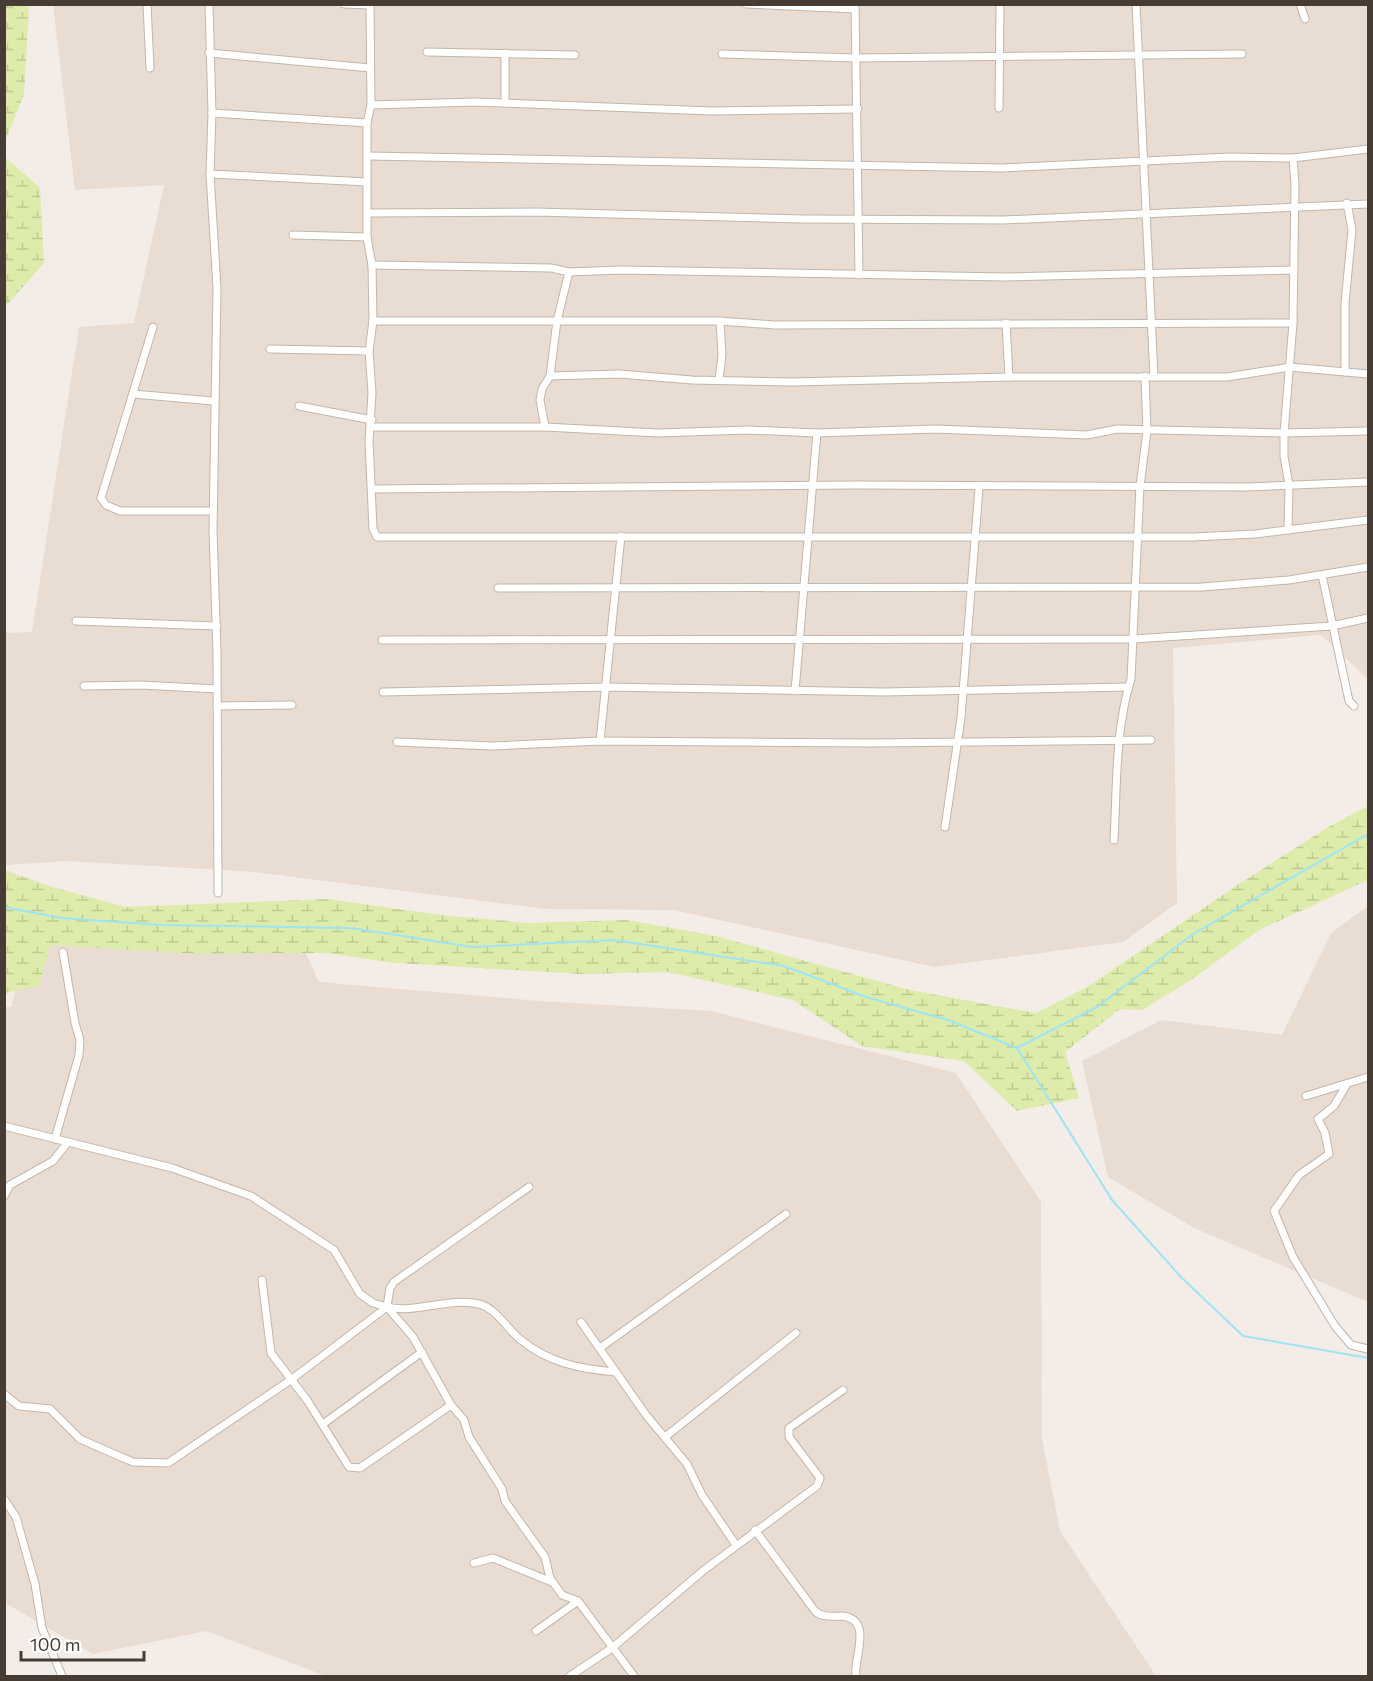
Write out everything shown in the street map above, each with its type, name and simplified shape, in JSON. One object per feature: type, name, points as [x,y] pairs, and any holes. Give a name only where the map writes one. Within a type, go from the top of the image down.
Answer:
[{"type":"street","points":[[147,4],[150,68]]},
{"type":"street","points":[[209,4],[212,113],[210,174],[217,288],[213,401],[213,511],[218,893]]},
{"type":"street","points":[[344,4],[370,5],[371,105],[367,123],[369,156],[367,237],[372,265],[373,321],[369,351],[372,423],[369,441],[373,489],[373,529],[374,535],[381,539],[621,536],[1193,537],[1288,530],[1368,520]]},
{"type":"street","points":[[746,4],[855,7],[858,109],[857,219],[860,275]]},
{"type":"street","points":[[999,4],[999,108]]},
{"type":"street","points":[[1136,4],[1141,55],[1145,212],[1154,377]]},
{"type":"street","points":[[1300,4],[1305,19]]},
{"type":"street","points":[[427,52],[575,55]]},
{"type":"street","points":[[210,53],[370,68]]},
{"type":"street","points":[[505,53],[505,102]]},
{"type":"street","points":[[722,54],[856,58],[1242,54]]},
{"type":"street","points":[[371,105],[505,102],[713,111],[858,109]]},
{"type":"street","points":[[212,113],[367,123]]},
{"type":"street","points":[[369,156],[1001,168],[1145,163],[1229,157],[1293,158],[1368,149]]},
{"type":"street","points":[[1288,530],[1289,485],[1284,456],[1284,433],[1293,323],[1295,183],[1293,158]]},
{"type":"street","points":[[210,174],[367,182]]},
{"type":"street","points":[[368,213],[536,212],[1003,220],[1347,203],[1368,204]]},
{"type":"street","points":[[1345,372],[1345,303],[1352,231],[1347,203]]},
{"type":"street","points":[[293,235],[367,237]]},
{"type":"street","points":[[372,265],[551,268],[570,272],[621,270],[1004,277],[1294,270]]},
{"type":"street","points":[[545,427],[540,400],[542,389],[550,376],[557,321],[570,272]]},
{"type":"street","points":[[373,321],[720,321],[775,326],[1006,323],[1150,326],[1293,323]]},
{"type":"street","points":[[718,380],[722,342],[720,321]]},
{"type":"street","points":[[1006,323],[1009,377]]},
{"type":"street","points":[[153,327],[101,498],[106,505],[120,511],[213,511]]},
{"type":"street","points":[[270,349],[369,351]]},
{"type":"street","points":[[550,376],[620,374],[692,380],[792,382],[1009,377],[1227,378],[1290,367],[1368,374]]},
{"type":"street","points":[[1114,840],[1120,740],[1127,687],[1131,679],[1134,639],[1140,486],[1147,430],[1145,376]]},
{"type":"street","points":[[133,394],[213,401]]},
{"type":"street","points":[[299,406],[372,423],[545,427],[658,433],[748,430],[817,433],[935,429],[1088,435],[1117,429],[1284,433],[1367,431]]},
{"type":"street","points":[[795,692],[817,433]]},
{"type":"street","points":[[373,489],[814,486],[979,488],[1368,482]]},
{"type":"street","points":[[945,827],[958,742],[979,488]]},
{"type":"street","points":[[600,741],[621,536]]},
{"type":"street","points":[[498,588],[1203,587],[1322,575],[1368,567]]},
{"type":"street","points":[[1322,575],[1349,701],[1354,706]]},
{"type":"street","points":[[382,640],[1134,639],[1332,626],[1368,618]]},
{"type":"street","points":[[76,621],[216,626]]},
{"type":"street","points":[[84,686],[141,685],[216,689]]},
{"type":"street","points":[[383,692],[606,687],[795,692],[1127,687]]},
{"type":"street","points":[[217,706],[292,705]]},
{"type":"street","points":[[398,742],[492,746],[600,741],[1151,740]]},
{"type":"street","points":[[55,1139],[79,1055],[80,1040],[63,952]]},
{"type":"street","points":[[1306,1096],[1368,1077]]},
{"type":"street","points":[[1347,1084],[1334,1106],[1318,1119],[1325,1132],[1329,1154],[1303,1170],[1274,1211],[1293,1257],[1335,1326],[1352,1345],[1368,1348]]},
{"type":"street","points":[[4,1125],[172,1168],[251,1196],[329,1246],[338,1255],[360,1294],[373,1303],[399,1309],[441,1303],[479,1304],[501,1320],[520,1340],[555,1359],[577,1369],[615,1372]]},
{"type":"street","points":[[4,1196],[9,1185],[53,1161],[68,1142]]},
{"type":"street","points":[[4,1394],[19,1406],[50,1409],[80,1439],[121,1458],[133,1462],[162,1464],[173,1461],[292,1379],[387,1307],[390,1288],[394,1282],[529,1187]]},
{"type":"street","points":[[600,1348],[786,1214]]},
{"type":"street","points":[[262,1280],[269,1349],[323,1424],[349,1467],[360,1468],[451,1405]]},
{"type":"street","points":[[387,1307],[422,1352],[451,1405],[464,1420],[469,1437],[502,1489],[506,1501],[544,1557],[553,1582],[562,1595],[578,1601],[634,1677]]},
{"type":"street","points":[[581,1322],[615,1372],[687,1464],[702,1496],[736,1545]]},
{"type":"street","points":[[665,1437],[796,1333]]},
{"type":"street","points":[[323,1424],[422,1352]]},
{"type":"street","points":[[570,1677],[612,1648],[736,1545],[820,1482],[820,1478],[789,1437],[789,1428],[843,1390]]},
{"type":"street","points":[[4,1500],[16,1517],[35,1584],[42,1628],[62,1677]]},
{"type":"street","points":[[755,1530],[819,1615],[846,1617],[855,1624],[861,1635],[855,1662],[856,1677]]},
{"type":"street","points":[[474,1563],[493,1558],[553,1582]]},
{"type":"street","points":[[536,1631],[578,1601]]},
{"type":"shaded area","points":[[53,5],[1368,5],[1368,679],[1321,635],[1173,648],[1177,903],[1123,942],[934,967],[674,910],[545,909],[255,872],[67,861],[8,865],[4,863],[4,633],[32,632],[79,327],[134,323],[164,185],[75,190]]},
{"type":"shaded area","points":[[1368,906],[1368,1302],[1194,1228],[1108,1177],[1082,1061],[1161,1020],[1282,1035],[1331,933]]},
{"type":"shaded area","points":[[31,934],[300,941],[319,982],[539,1001],[711,1011],[956,1073],[1041,1202],[1042,1438],[1060,1531],[1156,1676],[326,1676],[206,1631],[93,1654],[5,1603],[4,1007],[11,1007]]},
{"type":"green space","points":[[5,4],[28,5],[29,7],[24,94],[5,142]]},
{"type":"green space","points":[[5,157],[40,188],[44,263],[5,307]]},
{"type":"green space","points":[[1368,806],[1368,880],[1259,930],[1194,978],[1142,1010],[1120,1009],[1065,1052],[1079,1098],[1017,1111],[964,1061],[862,1046],[793,1000],[668,972],[582,974],[395,963],[326,953],[200,954],[50,945],[39,986],[5,993],[5,870],[49,886],[126,907],[328,899],[440,915],[528,923],[627,920],[716,936],[910,990],[1036,1013],[1087,987],[1242,882],[1330,826]]},
{"type":"waterway","points":[[4,907],[61,918],[161,925],[351,928],[473,947],[614,940],[784,966],[866,997],[948,1020],[1017,1048],[1097,1007],[1193,934],[1368,834]]},
{"type":"waterway","points":[[1017,1048],[1112,1200],[1181,1277],[1243,1336],[1368,1358]]}]
